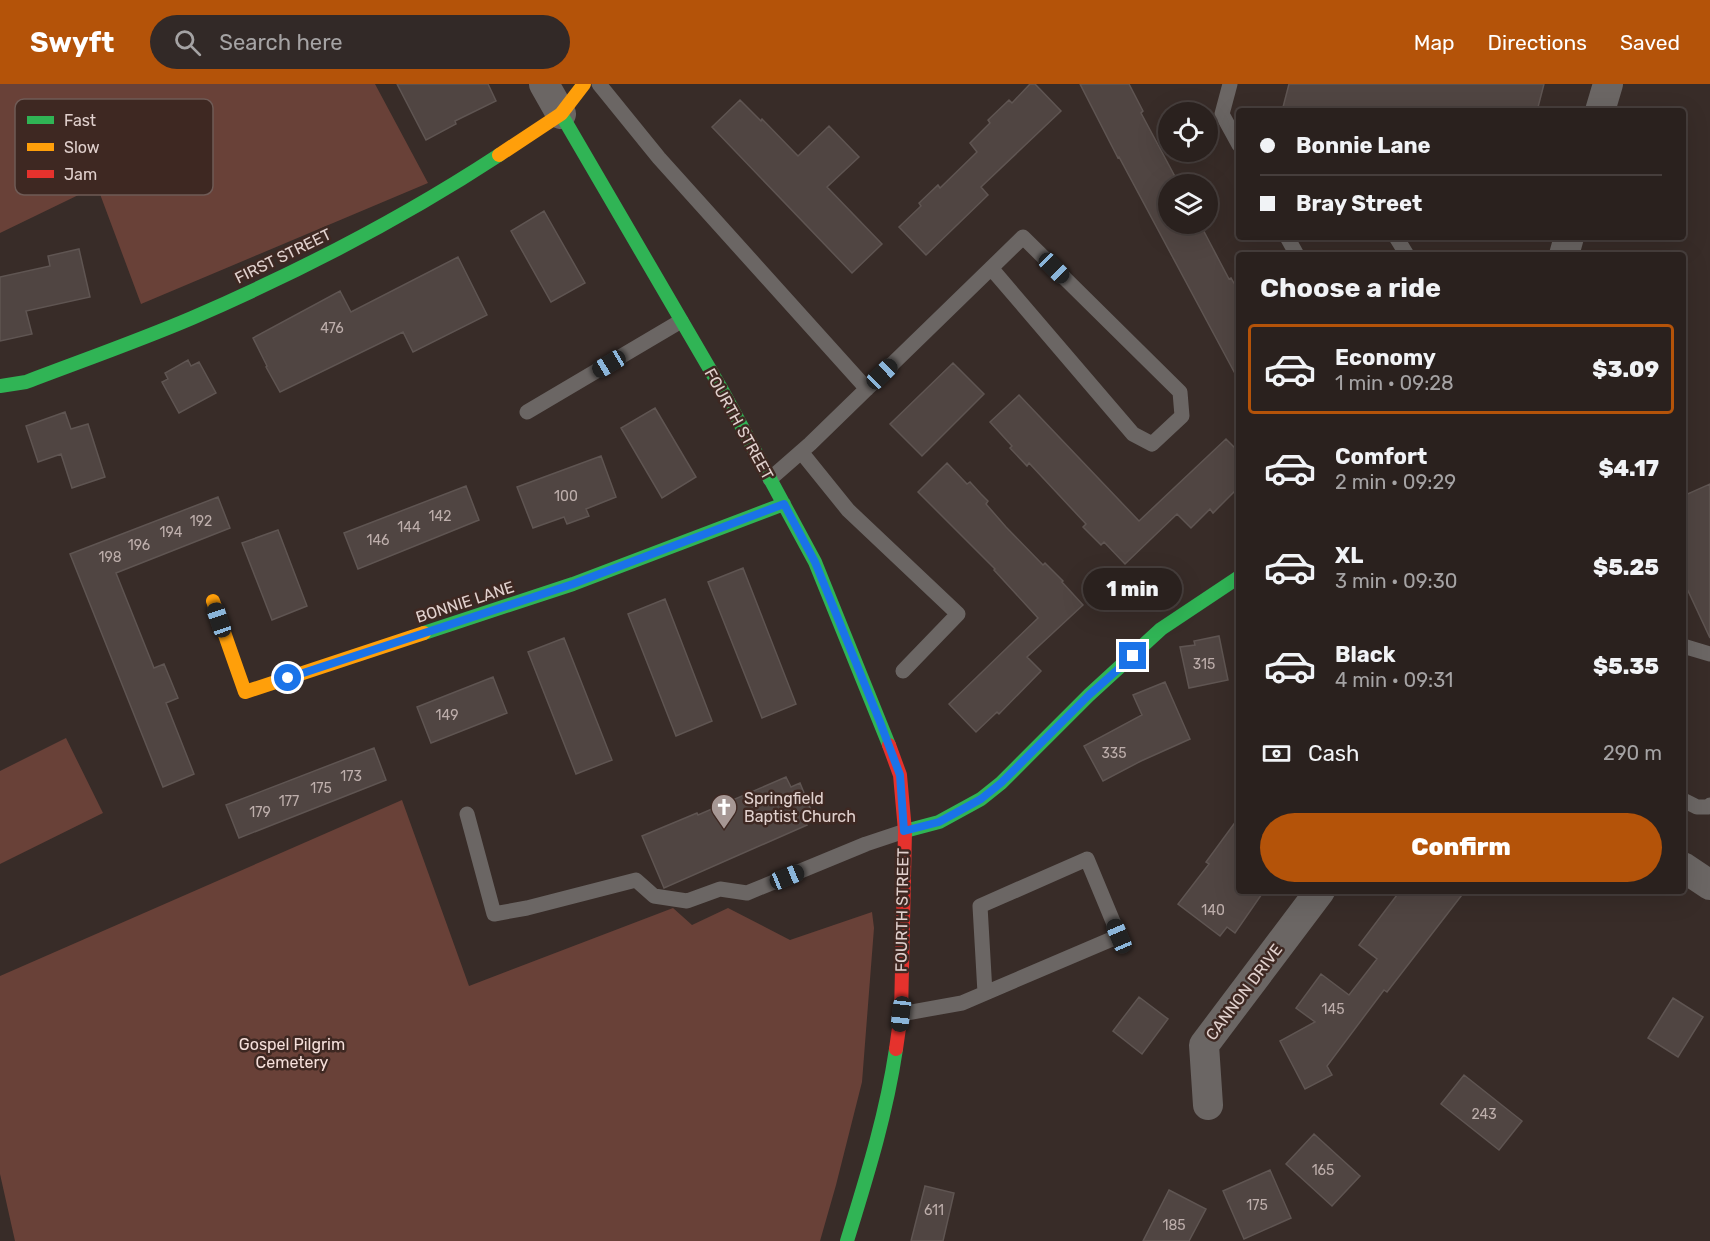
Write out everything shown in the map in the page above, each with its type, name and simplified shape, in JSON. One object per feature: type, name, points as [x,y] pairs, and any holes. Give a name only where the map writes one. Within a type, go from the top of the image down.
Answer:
[{"type":"street","name":"FOURTH STREET","points":[[544,84],[722,390],[815,562],[900,775],[904,831],[901,1014],[889,1095],[880,1133],[847,1241]]},
{"type":"street","name":"FIRST STREET","points":[[0,386],[26,382],[192,318],[327,255],[462,179],[561,114],[584,84]]},
{"type":"street","points":[[1601,108],[1608,84]]},
{"type":"street","name":"BONNIE LANE","points":[[213,601],[245,692],[573,584],[784,504]]},
{"type":"street","points":[[904,831],[939,822],[981,799],[1001,783],[1089,695],[1161,629],[1236,579]]},
{"type":"street","points":[[1686,869],[1710,885]]},
{"type":"street","name":"CANNON DRIVE","points":[[1208,1104],[1204,1045],[1318,894]]},
{"type":"lane","points":[[599,84],[659,158],[867,389]]},
{"type":"lane","points":[[1230,84],[1222,114],[1236,140]]},
{"type":"lane","points":[[770,480],[802,453],[990,268],[1023,237],[1180,392],[1182,416],[1152,444],[1133,434],[990,268]]},
{"type":"lane","points":[[527,412],[681,321]]},
{"type":"lane","points":[[802,453],[849,510],[958,614],[903,671]]},
{"type":"lane","points":[[1686,647],[1710,654]]},
{"type":"lane","points":[[1686,802],[1696,807],[1710,805]]},
{"type":"lane","points":[[466,814],[494,914],[527,908],[636,880],[654,896],[687,901],[720,889],[747,893],[866,844],[904,831]]},
{"type":"lane","points":[[901,1014],[962,1004],[1119,936],[1086,859],[980,906],[986,993]]},
{"type":"green space","points":[[0,84],[375,84],[428,183],[141,304],[100,195],[213,195],[213,99],[15,99],[15,195],[78,195],[0,233]]},
{"type":"green space","points":[[66,738],[103,813],[0,864],[0,771]]},
{"type":"green space","name":"Gospel Pilgrim Cemetery","points":[[402,800],[469,986],[673,908],[692,925],[728,908],[790,940],[872,912],[874,928],[862,1082],[820,1241],[15,1241],[0,1174],[0,976]]},
{"type":"building","points":[[397,84],[488,84],[496,101],[455,121],[456,124],[426,140]]},
{"type":"building","points":[[1030,84],[1035,84],[1061,111],[981,187],[988,195],[926,255],[899,227],[921,206],[919,203],[938,185],[940,188],[977,152],[970,143],[990,123],[988,120],[1009,100],[1012,103]]},
{"type":"building","points":[[1080,84],[1129,84],[1158,145],[1158,162],[1167,162],[1174,174],[1158,174],[1158,230]]},
{"type":"building","points":[[1289,84],[1544,84],[1538,108],[1283,108]]},
{"type":"building","points":[[740,100],[798,156],[829,126],[859,157],[827,187],[882,244],[852,273],[712,127]]},
{"type":"building","points":[[544,211],[585,283],[551,302],[511,231]]},
{"type":"building","points":[[1160,234],[1205,234],[1229,279],[1231,278],[1236,287],[1236,375]]},
{"type":"building","points":[[79,249],[90,297],[26,311],[32,334],[0,341],[0,277],[50,266],[48,256]]},
{"type":"building","points":[[458,257],[487,315],[413,352],[403,332],[280,392],[253,338],[340,291],[351,312]]},
{"type":"building","points":[[188,360],[191,366],[199,362],[216,393],[179,413],[162,382],[168,379],[165,373]]},
{"type":"building","points":[[953,363],[984,394],[922,456],[890,424]]},
{"type":"building","points":[[1019,395],[1139,521],[1226,439],[1236,449],[1236,490],[1213,513],[1210,509],[1191,528],[1177,514],[1125,564],[1104,542],[1101,545],[1083,527],[1086,524],[1029,463],[1027,466],[1010,448],[1012,446],[990,422]]},
{"type":"building","points":[[655,408],[696,477],[662,498],[621,428]]},
{"type":"building","points":[[65,412],[71,429],[88,424],[105,477],[72,488],[61,454],[38,462],[26,426]]},
{"type":"building","points":[[601,456],[616,497],[586,509],[589,516],[567,524],[564,517],[533,528],[517,487]]},
{"type":"building","points":[[947,463],[967,484],[970,482],[988,501],[986,504],[1006,527],[1043,565],[1045,563],[1063,581],[1083,605],[1027,657],[1041,671],[999,714],[997,712],[976,732],[949,704],[1038,618],[995,569],[918,492]]},
{"type":"building","points":[[1710,484],[1710,638],[1686,586],[1686,495]]},
{"type":"building","points":[[466,486],[479,520],[358,569],[344,533]]},
{"type":"building","points":[[218,497],[230,528],[116,573],[154,668],[164,664],[178,698],[166,703],[194,774],[163,787],[70,554]]},
{"type":"building","points":[[278,530],[307,606],[272,620],[242,543]]},
{"type":"building","points":[[743,568],[796,704],[762,718],[708,582]]},
{"type":"building","points":[[665,599],[712,721],[676,736],[628,614]]},
{"type":"building","points":[[1219,636],[1228,680],[1189,688],[1180,647],[1195,645],[1194,641]]},
{"type":"building","points":[[564,638],[612,760],[576,774],[528,652]]},
{"type":"building","points":[[493,677],[507,713],[431,743],[417,707]]},
{"type":"building","points":[[1165,682],[1190,739],[1103,781],[1084,746],[1142,715],[1133,695]]},
{"type":"building","points":[[374,748],[386,780],[239,838],[226,805]]},
{"type":"building","name":"Springfield Baptist Church","points":[[786,777],[791,787],[800,783],[811,810],[802,814],[807,825],[664,888],[642,836]]},
{"type":"building","points":[[1236,821],[1236,894],[1262,894],[1235,933],[1227,927],[1220,936],[1178,904],[1209,864],[1206,862]]},
{"type":"building","points":[[1398,894],[1463,894],[1387,992],[1384,990],[1327,1066],[1332,1075],[1305,1089],[1280,1041],[1315,1022],[1296,1008],[1321,974],[1349,995],[1377,959],[1359,945]]},
{"type":"building","points":[[1139,997],[1168,1019],[1142,1054],[1113,1031]]},
{"type":"building","points":[[1673,998],[1703,1017],[1678,1057],[1648,1038]]},
{"type":"building","points":[[1464,1075],[1522,1121],[1499,1150],[1441,1104]]},
{"type":"building","points":[[1314,1134],[1360,1176],[1332,1206],[1286,1164]]},
{"type":"building","points":[[1270,1170],[1291,1218],[1244,1239],[1223,1191]]},
{"type":"building","points":[[925,1186],[954,1193],[943,1241],[911,1241]]},
{"type":"building","points":[[1169,1190],[1206,1209],[1189,1241],[1143,1241]]},
{"type":"traffic: fast","points":[[561,114],[722,390],[815,562],[889,745]]},
{"type":"traffic: fast","points":[[0,386],[26,382],[151,335],[232,300],[388,222],[499,155]]},
{"type":"traffic: fast","points":[[424,633],[573,584],[784,504]]},
{"type":"traffic: fast","points":[[905,831],[939,822],[981,799],[1001,783],[1089,695],[1161,629],[1236,579]]},
{"type":"traffic: fast","points":[[847,1241],[881,1122],[896,1049]]},
{"type":"traffic: slow","points":[[499,155],[561,114],[584,84]]},
{"type":"traffic: slow","points":[[213,601],[245,692],[424,633]]},
{"type":"traffic: jam","points":[[889,745],[900,775],[905,831],[901,1014],[896,1049]]},
{"type":"place","name":"Springfield Baptist Church","points":[[724,830]]},
{"type":"route","points":[[288,678],[573,584],[784,504],[815,562],[900,775],[904,831],[939,822],[981,799],[1001,783],[1089,695],[1133,656]]}]
